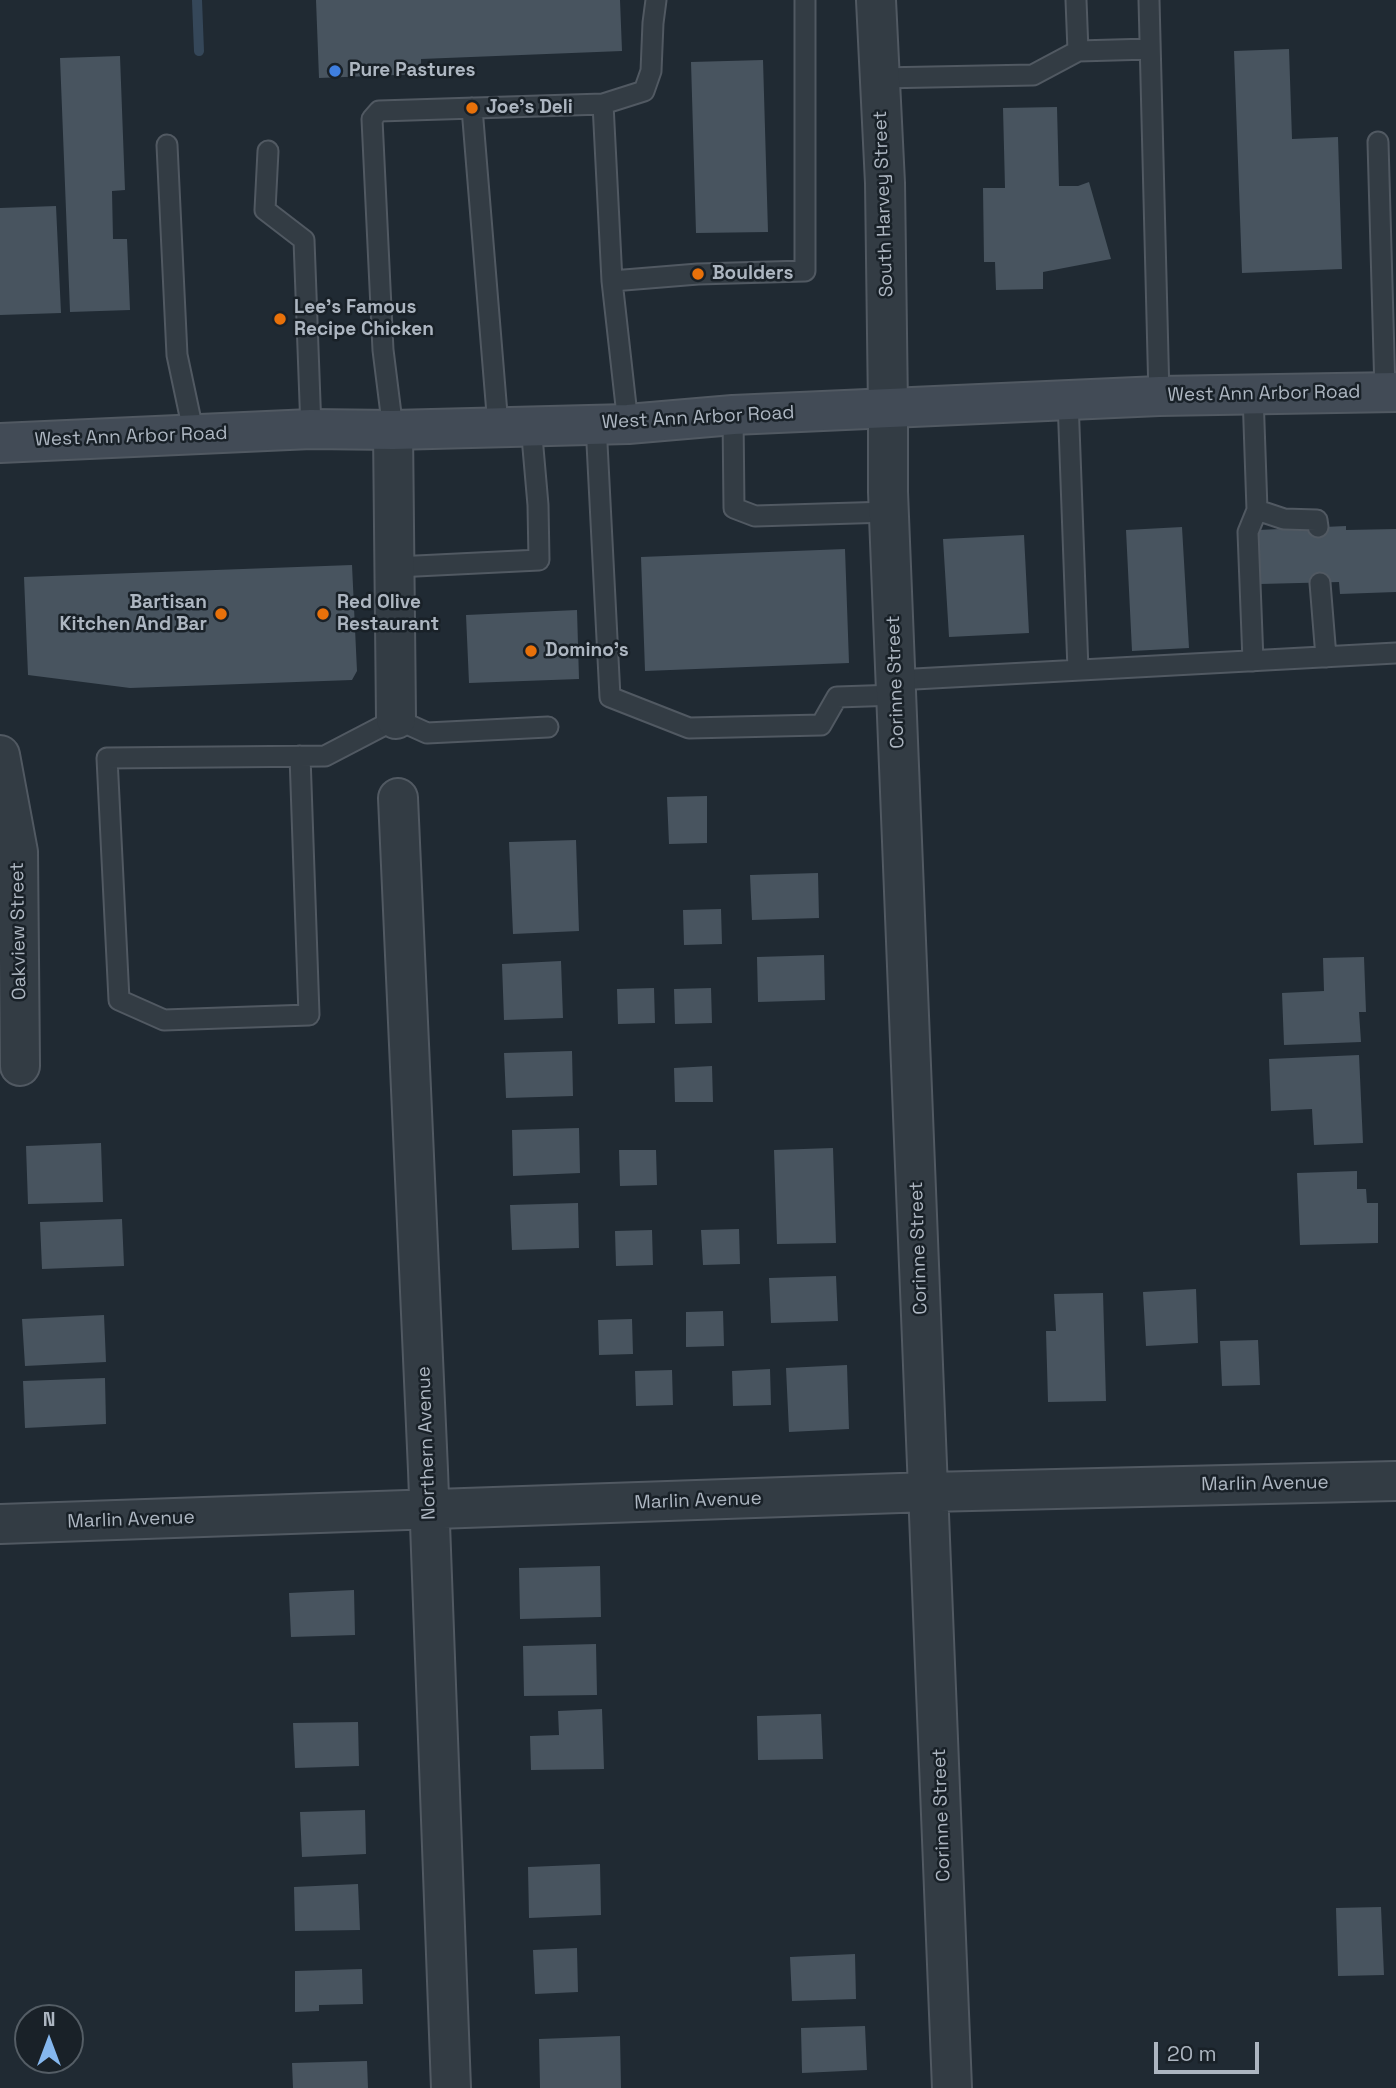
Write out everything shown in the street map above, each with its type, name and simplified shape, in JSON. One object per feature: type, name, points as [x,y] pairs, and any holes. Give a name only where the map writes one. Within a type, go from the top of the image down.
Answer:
[{"type":"main road","name":"West Ann Arbor Road","points":[[0,443],[311,429],[393,430],[612,424],[733,415],[1159,396],[1390,392]]},
{"type":"street","name":"South Harvey Street","points":[[876,0],[885,196],[888,408]]},
{"type":"street","name":"Corinne Street","points":[[888,408],[889,512],[952,2088]]},
{"type":"street","points":[[393,430],[397,719]]},
{"type":"street","name":"Oakview Street","points":[[2,772],[18,852],[9,944],[20,1066]]},
{"type":"street","name":"Northern Avenue","points":[[398,798],[430,1510],[451,2088]]},
{"type":"street","name":"Marlin Avenue","points":[[0,1524],[929,1492],[1396,1481]]},
{"type":"lane","points":[[393,430],[383,350],[372,119],[379,111],[603,104],[644,91],[651,71],[656,0]]},
{"type":"lane","points":[[612,281],[698,274],[805,271],[805,0]]},
{"type":"lane","points":[[1076,0],[1078,51]]},
{"type":"lane","points":[[1149,0],[1159,396]]},
{"type":"lane","points":[[880,78],[1033,75],[1078,51],[1150,49]]},
{"type":"lane","points":[[603,104],[612,281],[610,696],[689,728],[821,725],[837,697],[897,688],[1077,670],[1396,653]]},
{"type":"lane","points":[[396,567],[539,560],[538,505],[515,426],[472,108]]},
{"type":"lane","points":[[1378,142],[1390,392]]},
{"type":"lane","points":[[167,145],[177,355],[194,435]]},
{"type":"lane","points":[[268,151],[265,210],[304,240],[311,429]]},
{"type":"lane","points":[[1253,394],[1256,510],[1248,532],[1253,661]]},
{"type":"lane","points":[[1068,400],[1077,670]]},
{"type":"lane","points":[[733,415],[734,508],[755,516],[889,512]]},
{"type":"lane","points":[[1256,510],[1284,519],[1317,520],[1318,527]]},
{"type":"lane","points":[[1320,583],[1326,657]]},
{"type":"lane","points":[[300,757],[309,1015],[164,1020],[119,1000],[107,758],[326,756],[397,719],[426,733],[548,727]]},
{"type":"building","points":[[316,0],[620,0],[622,51],[421,59],[421,74],[319,78]]},
{"type":"building","points":[[1289,49],[1292,139],[1338,137],[1342,269],[1242,273],[1234,51]]},
{"type":"building","points":[[120,56],[125,190],[112,191],[113,239],[127,239],[130,310],[70,312],[60,58]]},
{"type":"building","points":[[763,60],[768,232],[696,233],[691,62]]},
{"type":"building","points":[[1057,107],[1059,186],[1078,186],[1089,182],[1111,259],[1043,272],[1043,289],[996,290],[995,262],[984,262],[983,188],[1005,188],[1003,108]]},
{"type":"building","points":[[56,206],[61,313],[0,315],[0,208]]},
{"type":"building","points":[[1346,526],[1346,530],[1396,529],[1396,592],[1340,594],[1339,582],[1260,584],[1258,530]]},
{"type":"building","points":[[1182,527],[1189,648],[1132,651],[1126,530]]},
{"type":"building","points":[[1024,535],[1029,633],[949,637],[943,539]]},
{"type":"building","points":[[845,549],[849,663],[645,671],[641,557]]},
{"type":"building","points":[[352,565],[357,671],[352,680],[130,688],[28,675],[24,577]]},
{"type":"building","points":[[577,610],[579,679],[469,683],[466,615]]},
{"type":"building","points":[[707,796],[707,843],[669,844],[667,797]]},
{"type":"building","points":[[576,840],[579,931],[513,934],[509,842]]},
{"type":"building","points":[[818,873],[819,918],[752,920],[750,875]]},
{"type":"building","points":[[721,909],[722,944],[684,945],[683,910]]},
{"type":"building","points":[[824,955],[825,1000],[758,1002],[757,957]]},
{"type":"building","points":[[1364,957],[1366,1012],[1359,1012],[1361,1042],[1284,1045],[1282,993],[1324,991],[1323,958]]},
{"type":"building","points":[[561,961],[563,1018],[504,1020],[502,964]]},
{"type":"building","points":[[654,988],[655,1023],[618,1024],[617,989]]},
{"type":"building","points":[[711,988],[712,1023],[675,1024],[674,989]]},
{"type":"building","points":[[572,1051],[573,1096],[506,1098],[504,1053]]},
{"type":"building","points":[[1359,1055],[1363,1143],[1314,1145],[1312,1109],[1271,1111],[1269,1059]]},
{"type":"building","points":[[712,1066],[713,1102],[675,1102],[674,1068]]},
{"type":"building","points":[[579,1128],[580,1173],[513,1176],[512,1130]]},
{"type":"building","points":[[101,1143],[103,1202],[28,1204],[26,1146]]},
{"type":"building","points":[[833,1148],[836,1243],[777,1244],[774,1150]]},
{"type":"building","points":[[619,1150],[656,1150],[657,1185],[620,1186]]},
{"type":"building","points":[[1357,1171],[1357,1189],[1366,1189],[1367,1203],[1378,1203],[1378,1243],[1300,1245],[1297,1173]]},
{"type":"building","points":[[578,1203],[579,1248],[512,1250],[510,1205]]},
{"type":"building","points":[[122,1219],[124,1266],[42,1269],[40,1222]]},
{"type":"building","points":[[739,1229],[740,1264],[703,1265],[701,1230]]},
{"type":"building","points":[[652,1230],[653,1265],[616,1266],[615,1231]]},
{"type":"building","points":[[836,1276],[838,1321],[771,1323],[769,1278]]},
{"type":"building","points":[[1196,1289],[1198,1343],[1146,1346],[1143,1292]]},
{"type":"building","points":[[1103,1293],[1106,1401],[1048,1402],[1046,1331],[1056,1331],[1054,1294]]},
{"type":"building","points":[[723,1311],[724,1346],[686,1347],[686,1312]]},
{"type":"building","points":[[104,1315],[106,1362],[25,1366],[22,1319]]},
{"type":"building","points":[[632,1319],[633,1354],[599,1355],[598,1320]]},
{"type":"building","points":[[1258,1340],[1260,1385],[1222,1386],[1220,1341]]},
{"type":"building","points":[[847,1365],[849,1429],[789,1432],[786,1368]]},
{"type":"building","points":[[770,1369],[771,1405],[733,1406],[732,1371]]},
{"type":"building","points":[[672,1370],[673,1405],[636,1406],[635,1371]]},
{"type":"building","points":[[105,1378],[106,1424],[25,1428],[23,1381]]},
{"type":"building","points":[[600,1566],[601,1617],[520,1619],[519,1568]]},
{"type":"building","points":[[354,1590],[355,1635],[291,1637],[289,1593]]},
{"type":"building","points":[[596,1644],[597,1695],[524,1696],[523,1646]]},
{"type":"building","points":[[602,1709],[604,1769],[531,1770],[530,1736],[559,1735],[558,1711]]},
{"type":"building","points":[[821,1714],[823,1759],[758,1760],[757,1716]]},
{"type":"building","points":[[358,1722],[359,1766],[295,1768],[293,1723]]},
{"type":"building","points":[[365,1810],[366,1854],[302,1857],[300,1812]]},
{"type":"building","points":[[600,1864],[601,1915],[529,1918],[528,1867]]},
{"type":"building","points":[[358,1884],[360,1930],[295,1931],[294,1887]]},
{"type":"building","points":[[1381,1907],[1384,1975],[1338,1976],[1336,1908]]},
{"type":"building","points":[[577,1948],[578,1992],[535,1994],[533,1950]]},
{"type":"building","points":[[855,1954],[856,1999],[792,2001],[790,1957]]},
{"type":"building","points":[[362,1969],[363,2004],[319,2005],[319,2011],[295,2012],[295,1971]]},
{"type":"building","points":[[865,2026],[867,2070],[802,2073],[801,2028]]},
{"type":"building","points":[[620,2036],[621,2088],[540,2088],[539,2039]]},
{"type":"building","points":[[367,2061],[368,2088],[293,2088],[292,2063]]},
{"type":"waterway","points":[[197,0],[199,51]]},
{"type":"place","name":"Pure Pastures","points":[[335,71]]},
{"type":"place","name":"Joe's Deli","points":[[472,108]]},
{"type":"place","name":"Boulders","points":[[698,274]]},
{"type":"place","name":"Lee's Famous Recipe Chicken","points":[[280,319]]},
{"type":"place","name":"Bartisan Kitchen And Bar","points":[[221,614]]},
{"type":"place","name":"Red Olive Restaurant","points":[[323,614]]},
{"type":"place","name":"Domino's","points":[[531,651]]}]
